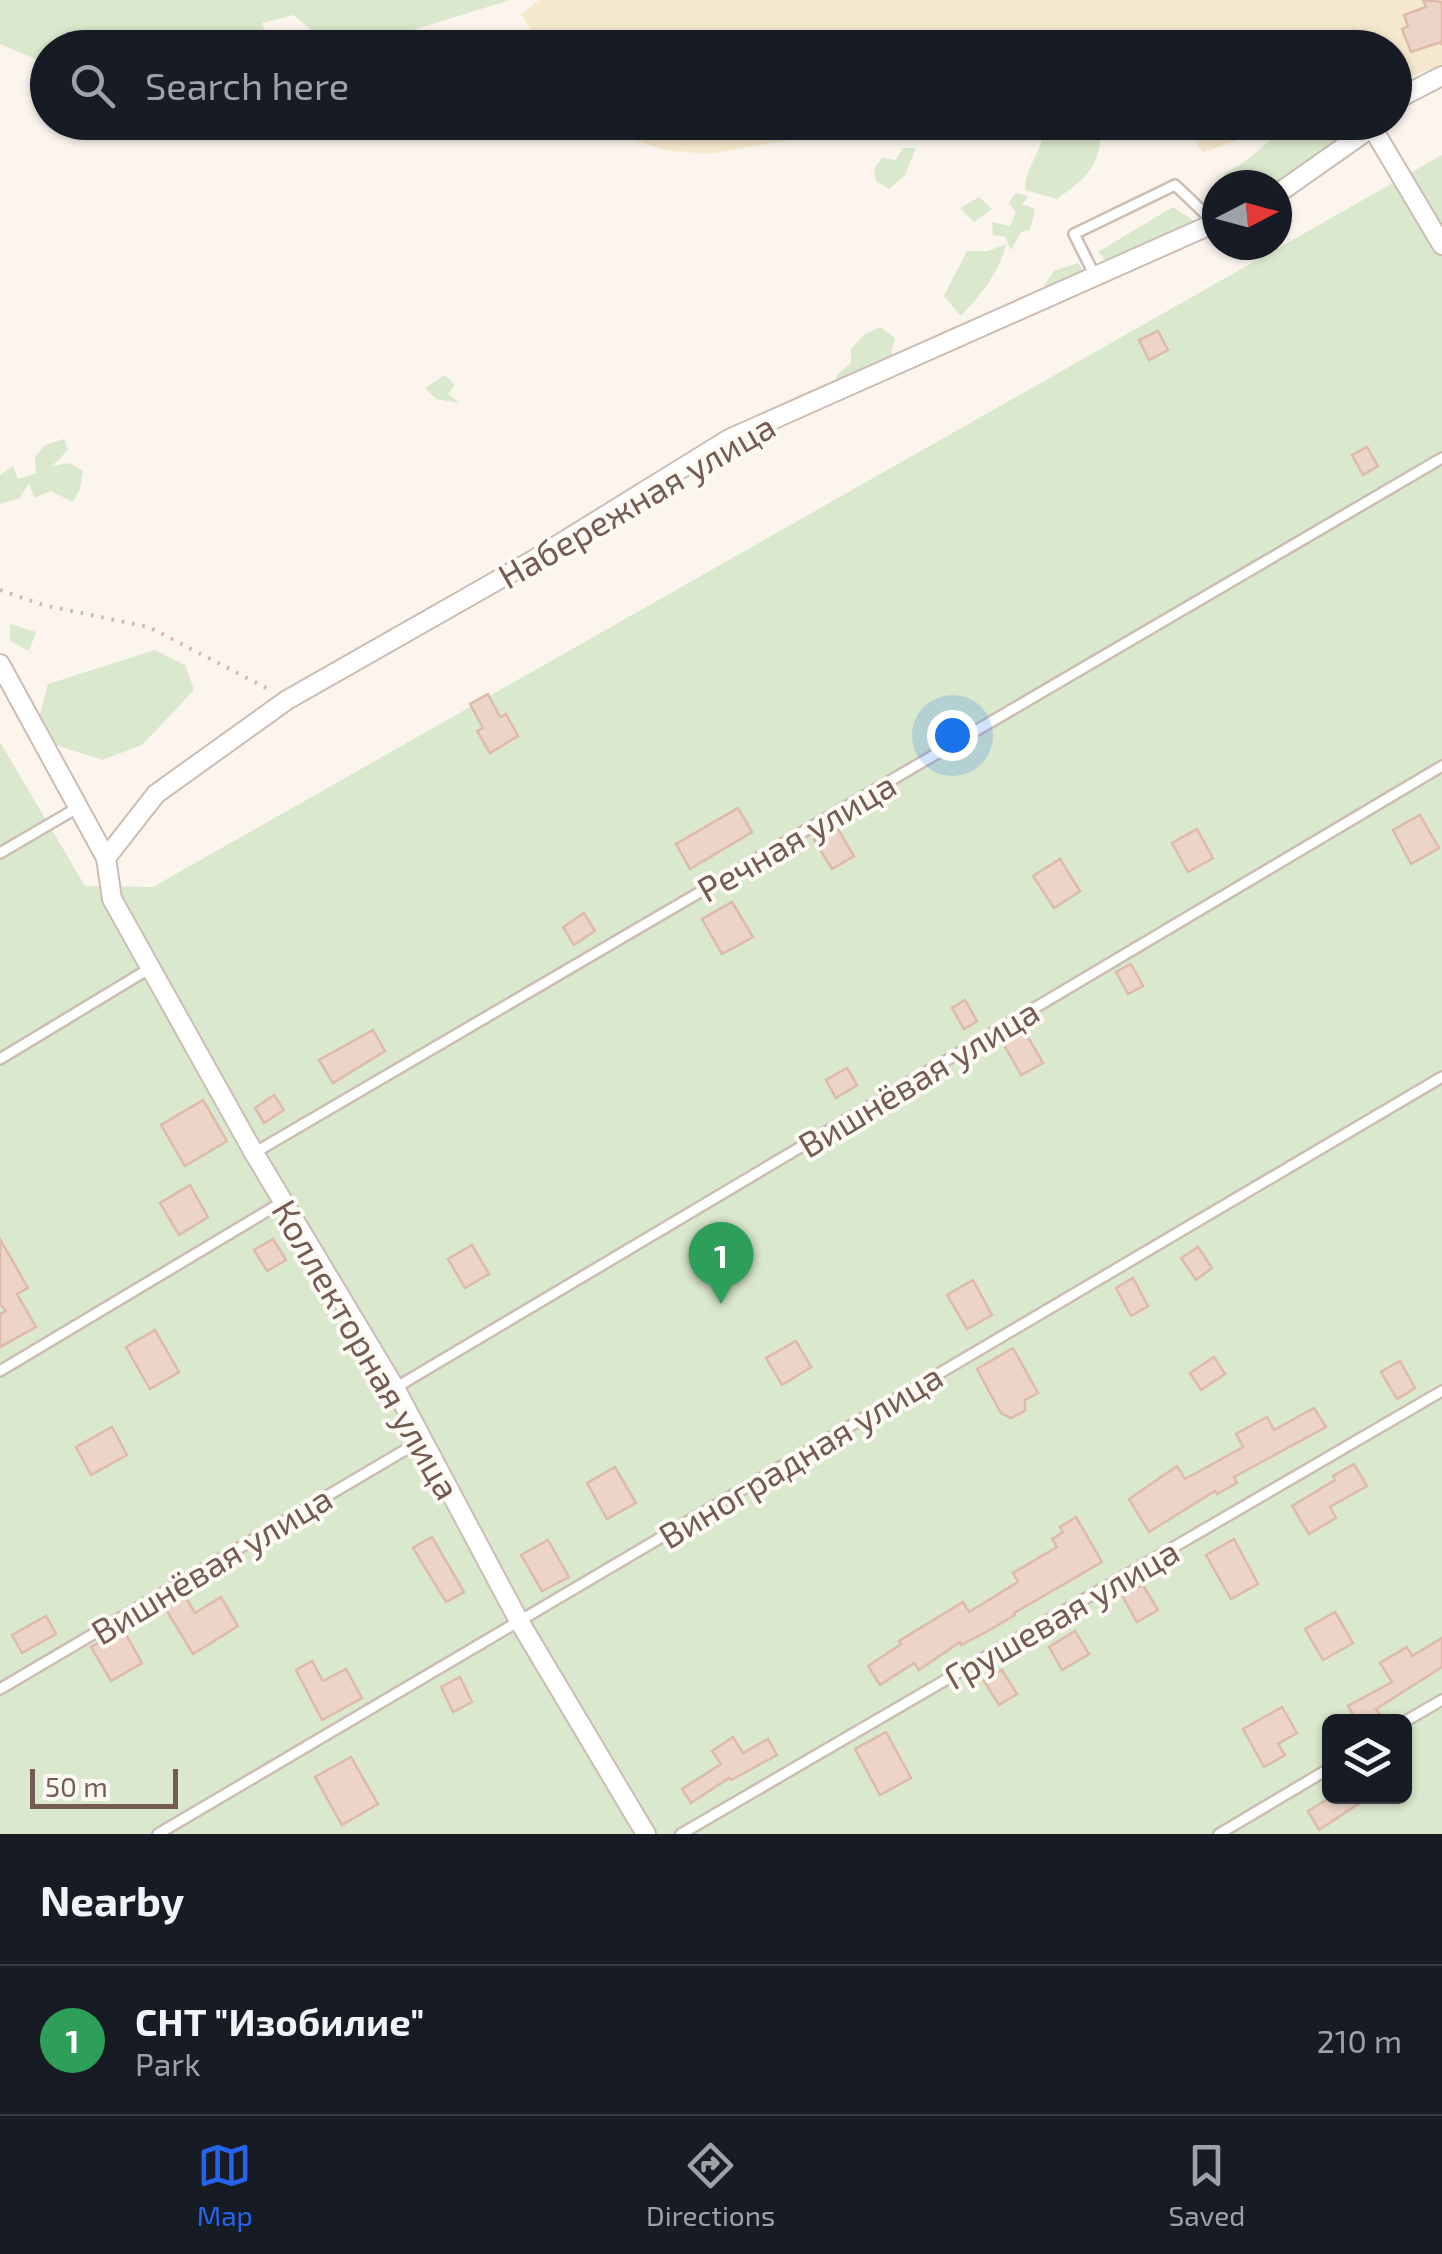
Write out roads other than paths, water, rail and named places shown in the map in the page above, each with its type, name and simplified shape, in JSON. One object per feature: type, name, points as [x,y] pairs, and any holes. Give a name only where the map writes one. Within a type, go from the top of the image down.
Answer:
[{"type":"street","points":[[1412,91],[1442,76]]},
{"type":"street","points":[[1292,184],[1356,140]]},
{"type":"street","points":[[1384,140],[1442,245]]},
{"type":"street","name":"Набережная улица","points":[[106,858],[156,794],[287,700],[535,559],[729,439],[1202,228]]},
{"type":"street","name":"Коллекторная улица","points":[[0,664],[106,858],[112,899],[254,1153],[395,1388],[519,1621],[646,1834]]},
{"type":"lane","points":[[1095,276],[1074,234],[1175,185],[1202,209]]},
{"type":"lane","name":"Речная улица","points":[[254,1153],[1442,458]]},
{"type":"lane","name":"Вишнёвая улица","points":[[395,1388],[1442,766]]},
{"type":"lane","points":[[0,854],[77,808]]},
{"type":"lane","points":[[0,1059],[152,967]]},
{"type":"lane","name":"Виноградная улица","points":[[158,1834],[1442,1077]]},
{"type":"lane","points":[[0,1371],[284,1201]]},
{"type":"lane","name":"Грушевая улица","points":[[681,1834],[1442,1391]]},
{"type":"lane","name":"Вишнёвая улица","points":[[0,1689],[422,1440]]},
{"type":"lane","points":[[1412,1717],[1442,1700]]},
{"type":"lane","points":[[1219,1834],[1322,1773]]},
{"type":"place","name":"СНТ \"Изобилие\"","points":[[721,1304]]}]
